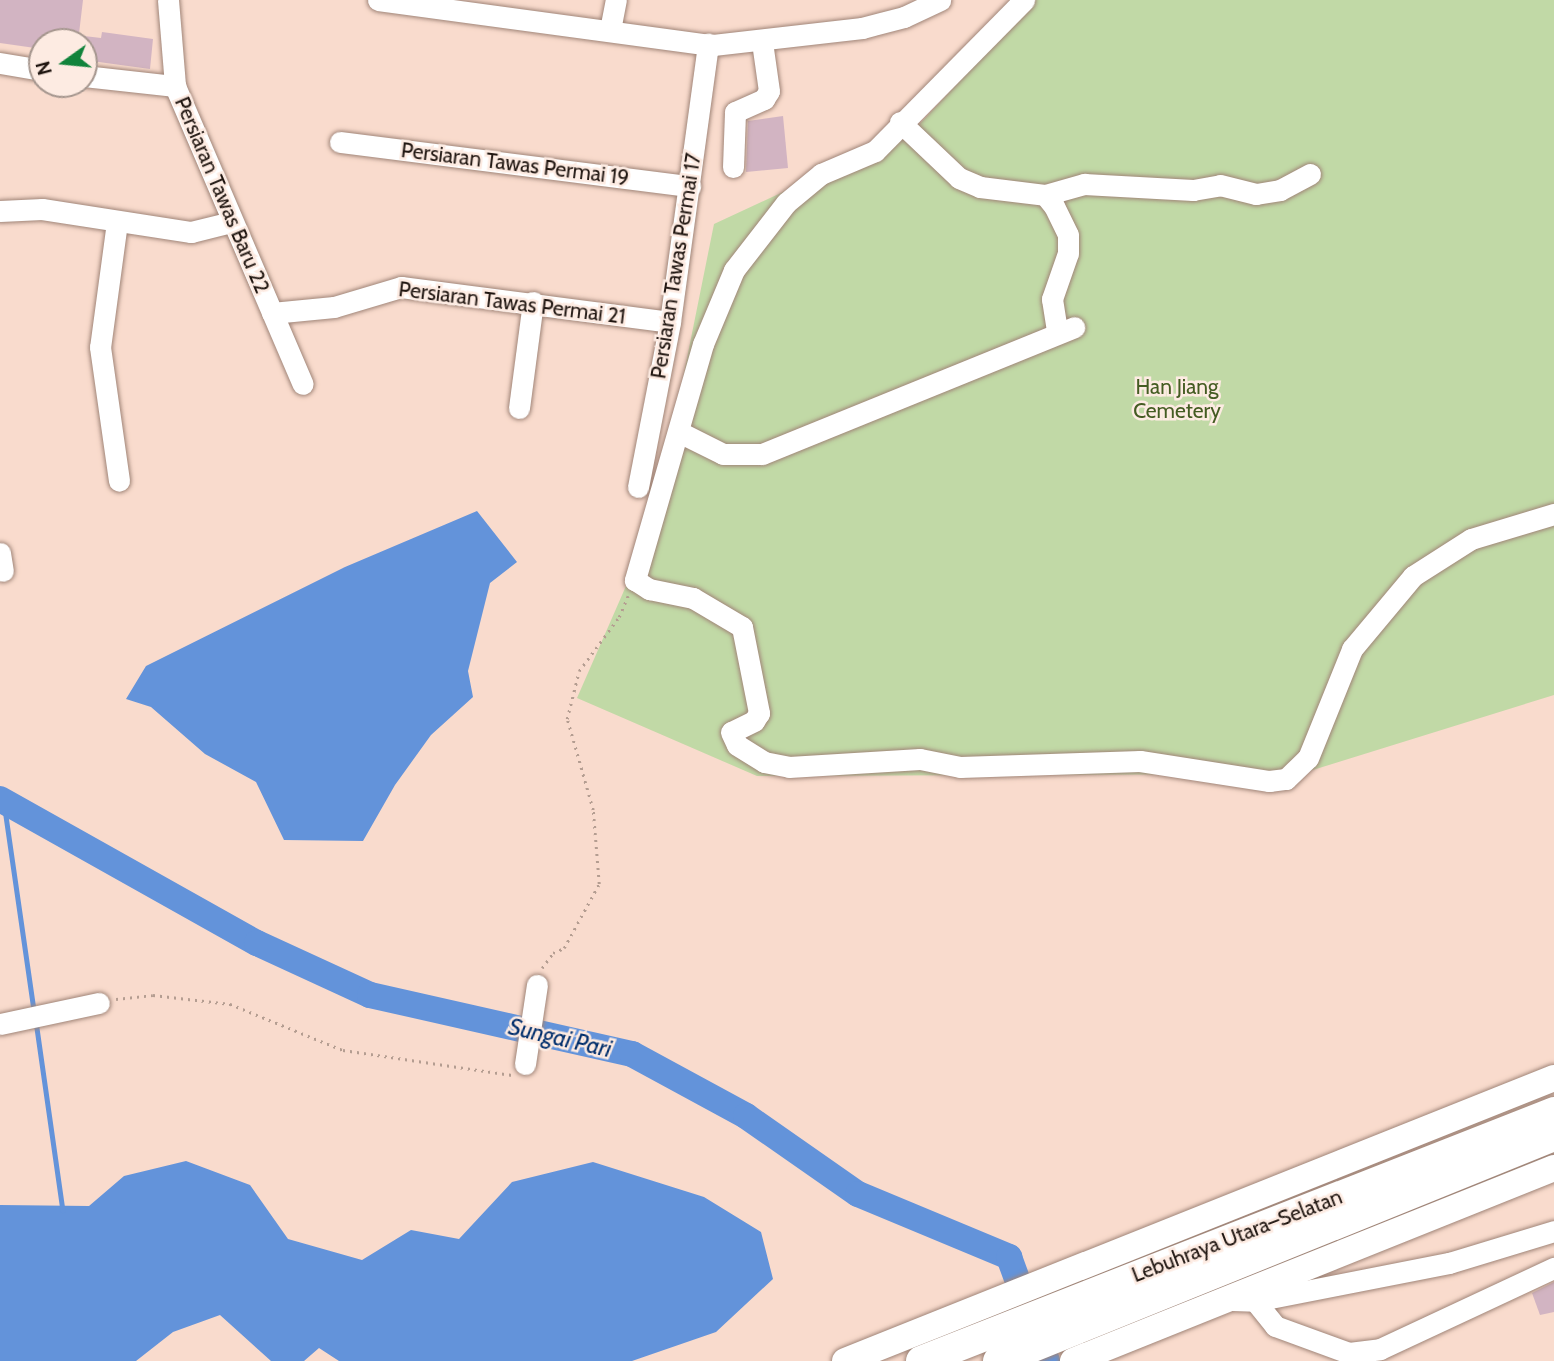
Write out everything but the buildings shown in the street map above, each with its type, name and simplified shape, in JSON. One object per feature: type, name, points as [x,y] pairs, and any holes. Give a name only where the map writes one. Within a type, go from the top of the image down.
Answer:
[{"type":"highway","name":"Lebuhraya Utara–Selatan","points":[[998,1361],[1128,1293],[1554,1111]]},
{"type":"highway","name":"Lebuhraya Utara–Selatan","points":[[921,1361],[970,1326],[1128,1293],[1554,1136]]},
{"type":"main road","points":[[1073,1361],[1128,1293],[1554,1078]]},
{"type":"main road","points":[[1128,1293],[1226,1300],[1554,1168]]},
{"type":"main road","points":[[845,1361],[970,1326]]},
{"type":"street","name":"Persiaran Tawas Baru 22","points":[[168,0],[175,86],[231,222],[303,384]]},
{"type":"street","points":[[378,0],[708,44],[762,43],[883,23],[940,0]]},
{"type":"street","points":[[610,30],[616,0]]},
{"type":"street","points":[[1024,0],[868,156],[807,185],[754,240],[720,298],[635,580],[649,589],[693,598],[742,627],[759,713],[754,721],[734,729],[731,738],[764,762],[803,768],[920,759],[960,767],[1140,761],[1277,780],[1291,777],[1308,758],[1352,649],[1413,576],[1471,539],[1554,514]]},
{"type":"street","points":[[733,167],[735,112],[764,99],[769,91],[762,43]]},
{"type":"street","name":"Persiaran Tawas Permai 17","points":[[638,487],[670,322],[708,44]]},
{"type":"street","points":[[0,63],[28,68]]},
{"type":"street","points":[[98,78],[175,86]]},
{"type":"street","points":[[900,122],[959,178],[981,187],[1045,195],[1084,184],[1193,190],[1220,185],[1256,194],[1280,190],[1310,174]]},
{"type":"street","name":"Persiaran Tawas Permai 19","points":[[340,142],[690,186]]},
{"type":"street","points":[[679,432],[723,454],[762,454],[1065,329],[1052,299],[1068,253],[1068,235],[1045,195]]},
{"type":"street","points":[[0,211],[42,209],[191,232],[231,222]]},
{"type":"street","points":[[117,222],[100,347],[119,481]]},
{"type":"street","name":"Persiaran Tawas Permai 21","points":[[272,313],[346,303],[377,291],[401,287],[533,302],[670,322]]},
{"type":"street","points":[[519,408],[533,302]]},
{"type":"street","points":[[525,1064],[537,985]]},
{"type":"street","points":[[0,1024],[99,1003]]},
{"type":"street","points":[[1226,1300],[1255,1301],[1449,1263],[1554,1231]]},
{"type":"street","points":[[1255,1301],[1276,1326],[1349,1353],[1380,1349],[1554,1268]]},
{"type":"path","points":[[537,985],[543,965],[564,948],[599,884],[593,810],[568,730],[568,711],[579,671],[619,617],[635,580]]},
{"type":"path","points":[[99,1003],[126,996],[203,999],[230,1004],[318,1042],[371,1056],[505,1076],[521,1072],[525,1064]]},
{"type":"green space","name":"Han Jiang Cemetery","points":[[1036,0],[1554,0],[1554,695],[1300,774],[757,776],[577,698],[654,522],[714,224],[912,132]]},
{"type":"water","points":[[477,511],[517,562],[490,583],[468,671],[473,697],[431,735],[395,785],[363,841],[284,840],[256,782],[205,754],[151,707],[126,699],[146,666],[345,567]]},
{"type":"water","points":[[186,1161],[250,1185],[288,1239],[362,1260],[411,1230],[459,1239],[512,1182],[593,1162],[704,1197],[761,1232],[773,1279],[716,1332],[632,1361],[339,1361],[319,1348],[304,1361],[271,1361],[220,1315],[173,1332],[136,1361],[0,1361],[0,1205],[89,1206],[124,1176]]},
{"type":"waterway","name":"Sungai Pari","points":[[0,799],[257,943],[370,995],[632,1054],[746,1116],[858,1194],[1009,1257],[1047,1361]]},
{"type":"waterway","points":[[4,802],[34,1009]]},
{"type":"waterway","points":[[36,1021],[63,1210]]}]
